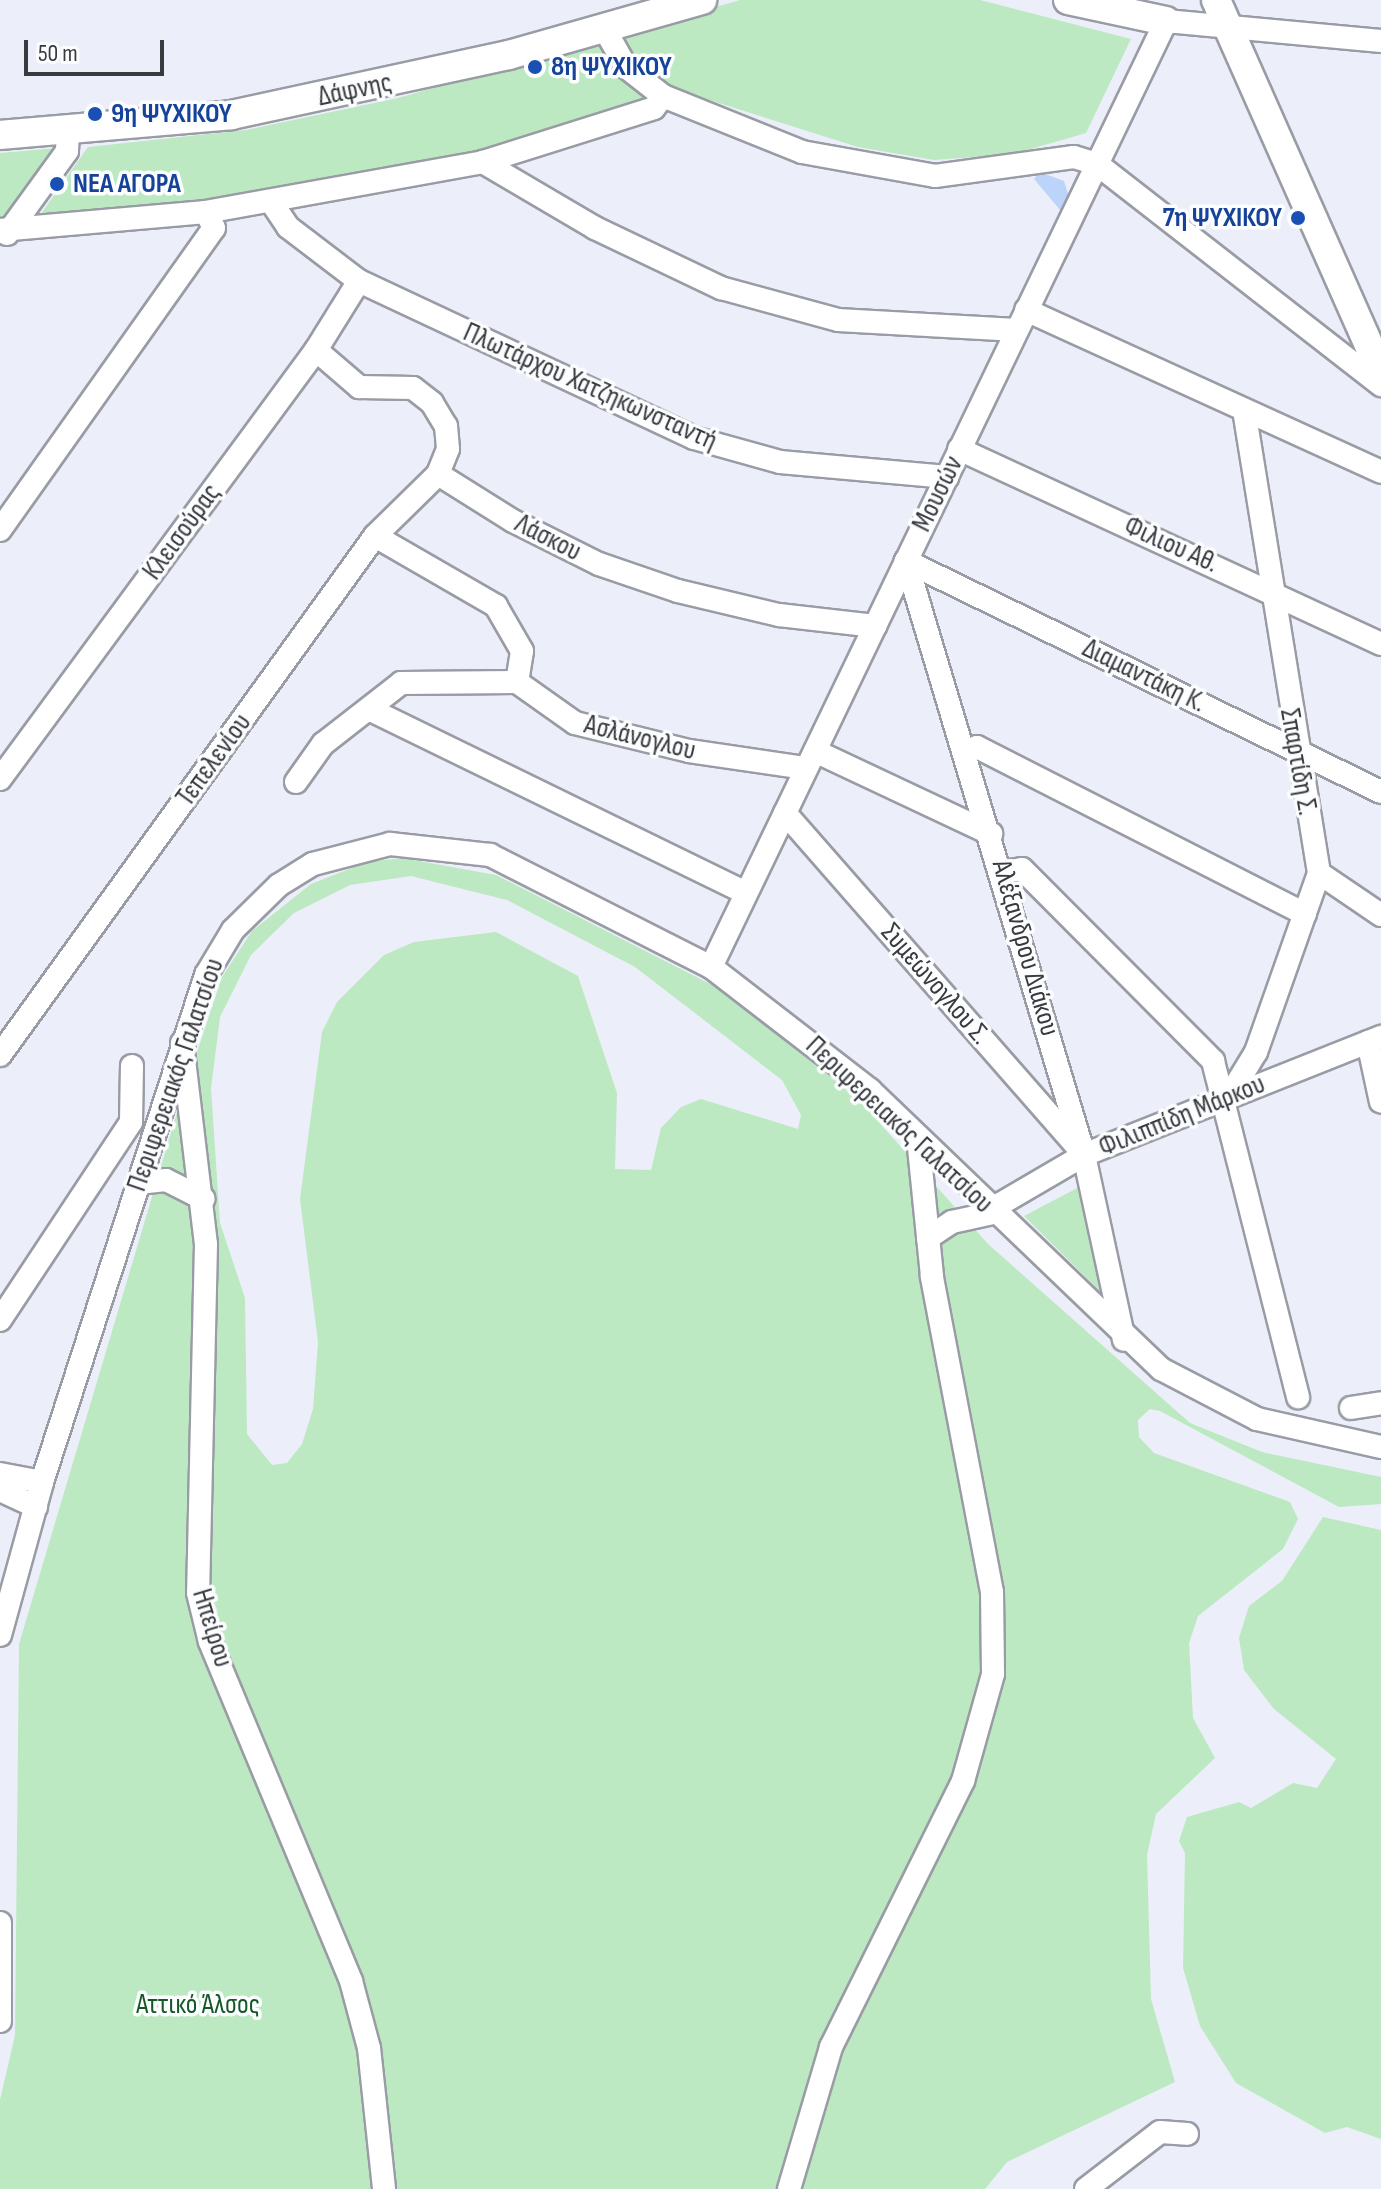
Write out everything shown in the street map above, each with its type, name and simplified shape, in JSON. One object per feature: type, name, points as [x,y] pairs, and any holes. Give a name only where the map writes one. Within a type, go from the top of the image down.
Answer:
[{"type":"main road","name":"Δάφνης","points":[[0,135],[245,112],[604,28],[702,0]]},
{"type":"main road","points":[[1068,0],[1166,21]]},
{"type":"main road","points":[[1099,8],[1140,0]]},
{"type":"main road","points":[[1216,0],[1226,29],[1381,373]]},
{"type":"street","points":[[1166,21],[1226,29],[1381,41]]},
{"type":"street","name":"Μουσών","points":[[711,967],[1166,21]]},
{"type":"street","points":[[604,28],[626,67],[663,96],[802,152],[874,170],[935,176],[1074,157],[1097,164],[1381,385]]},
{"type":"street","points":[[4,234],[272,203],[483,162],[654,108],[663,96]]},
{"type":"street","points":[[4,234],[67,151],[68,129]]},
{"type":"street","points":[[483,162],[595,228],[721,288],[838,320],[1022,320],[1244,410],[1381,472]]},
{"type":"street","name":"Πλωτάρχου Χατζηκωνσταντή","points":[[272,203],[288,227],[359,281],[694,438],[780,462],[947,477]]},
{"type":"street","points":[[0,530],[214,228],[206,212]]},
{"type":"street","name":"Κλεισούρας","points":[[0,779],[316,350],[359,281]]},
{"type":"street","points":[[316,350],[359,387],[413,388],[432,403],[447,438],[438,474]]},
{"type":"street","name":"Σπαρτίδη Σ.","points":[[1228,1098],[1256,1052],[1319,873],[1268,588],[1244,410]]},
{"type":"street","name":"Φιλιου Αθ.","points":[[959,449],[1268,588],[1381,644]]},
{"type":"street","name":"Τεπελενίου","points":[[0,1055],[375,536],[438,474]]},
{"type":"street","name":"Λάσκου","points":[[438,474],[599,564],[779,615],[875,626]]},
{"type":"street","points":[[296,782],[323,744],[371,710],[401,683],[517,682],[522,651],[496,606],[375,536]]},
{"type":"street","name":"Διαμαντάκη Κ.","points":[[906,561],[1381,792]]},
{"type":"street","name":"Αλέξανδρου Διάκου","points":[[906,561],[968,751],[1084,1155],[1124,1340]]},
{"type":"street","name":"Ασλάνογλου","points":[[517,682],[575,723],[689,751],[810,759],[991,834]]},
{"type":"street","points":[[371,710],[746,893]]},
{"type":"street","points":[[968,751],[977,747],[1305,914]]},
{"type":"street","name":"Συμεώνογλου Σ.","points":[[785,813],[1084,1155]]},
{"type":"street","name":"Περιφερειακός Γαλατσίου","points":[[0,1635],[42,1482],[206,975],[244,917],[313,864],[390,844],[490,855],[711,967],[792,1025],[917,1137],[1124,1340],[1222,1406],[1381,1447]]},
{"type":"street","points":[[1003,872],[1022,869],[1202,1050],[1228,1098],[1298,1397]]},
{"type":"street","points":[[1319,873],[1381,915]]},
{"type":"street","points":[[1374,1040],[1381,1102]]},
{"type":"street","name":"Φιλιππίδη Μάρκου","points":[[928,1238],[952,1222],[991,1211],[1084,1155],[1374,1040]]},
{"type":"street","name":"Ηπείρου","points":[[182,1042],[204,1199],[199,1601],[351,1981],[369,2048],[384,2189]]},
{"type":"street","points":[[0,1320],[131,1122],[132,1066]]},
{"type":"street","points":[[789,2189],[831,2047],[963,1781],[993,1674],[992,1592],[928,1238],[917,1137]]},
{"type":"street","points":[[138,1183],[166,1180],[204,1199]]},
{"type":"street","points":[[1351,1408],[1381,1403]]},
{"type":"street","points":[[1351,1440],[1381,1439]]},
{"type":"street","points":[[0,1474],[42,1482]]},
{"type":"street","points":[[0,1490],[36,1507]]},
{"type":"street","points":[[0,1923],[0,2021]]},
{"type":"street","points":[[1086,2189],[1129,2161],[1160,2132],[1187,2134]]},
{"type":"green space","points":[[740,0],[980,0],[1131,39],[1086,133],[1013,154],[934,160],[858,147],[687,93],[475,155],[163,209],[38,218],[88,147],[246,130],[398,98]]},
{"type":"green space","points":[[57,148],[9,222],[0,222],[0,153]]},
{"type":"green space","name":"Αττικό Άλσος","points":[[402,858],[496,875],[716,987],[858,1099],[988,1244],[1190,1423],[1262,1452],[1381,1477],[1381,1504],[1339,1507],[1160,1411],[1150,1409],[1138,1420],[1139,1437],[1154,1453],[1290,1502],[1298,1519],[1283,1549],[1198,1616],[1189,1643],[1193,1718],[1215,1758],[1156,1814],[1147,1855],[1151,1999],[1175,2082],[1007,2162],[985,2189],[0,2189],[0,2100],[15,2035],[19,1644],[179,1106],[222,977],[252,931],[311,884],[367,862]],"holes":[[[411,876],[507,900],[635,967],[782,1080],[801,1115],[798,1129],[701,1099],[681,1107],[661,1128],[651,1170],[615,1169],[617,1093],[578,976],[496,932],[414,942],[384,955],[337,1002],[322,1032],[300,1199],[318,1342],[313,1409],[302,1444],[287,1463],[272,1465],[247,1434],[245,1298],[220,1223],[211,1088],[220,1017],[251,955],[294,913],[350,885]]]},
{"type":"green space","points":[[1083,1185],[1109,1300],[1024,1216]]},
{"type":"green space","points":[[1323,1517],[1381,1530],[1381,2139],[1347,2127],[1325,2133],[1236,2083],[1200,2026],[1183,1968],[1185,1853],[1179,1841],[1187,1817],[1239,1802],[1251,1808],[1293,1783],[1317,1788],[1336,1759],[1274,1709],[1244,1670],[1239,1638],[1249,1606],[1282,1581]]},
{"type":"water","points":[[1040,172],[1064,181],[1069,197],[1060,210],[1034,179]]},
{"type":"place","name":"8η ΨΥΧΙΚΟΥ","points":[[535,67]]},
{"type":"place","name":"9η ΨΥΧΙΚΟΥ","points":[[95,114]]},
{"type":"place","name":"ΝΕΑ ΑΓΟΡΑ","points":[[57,184]]},
{"type":"place","name":"7η ΨΥΧΙΚΟΥ","points":[[1298,218]]}]
